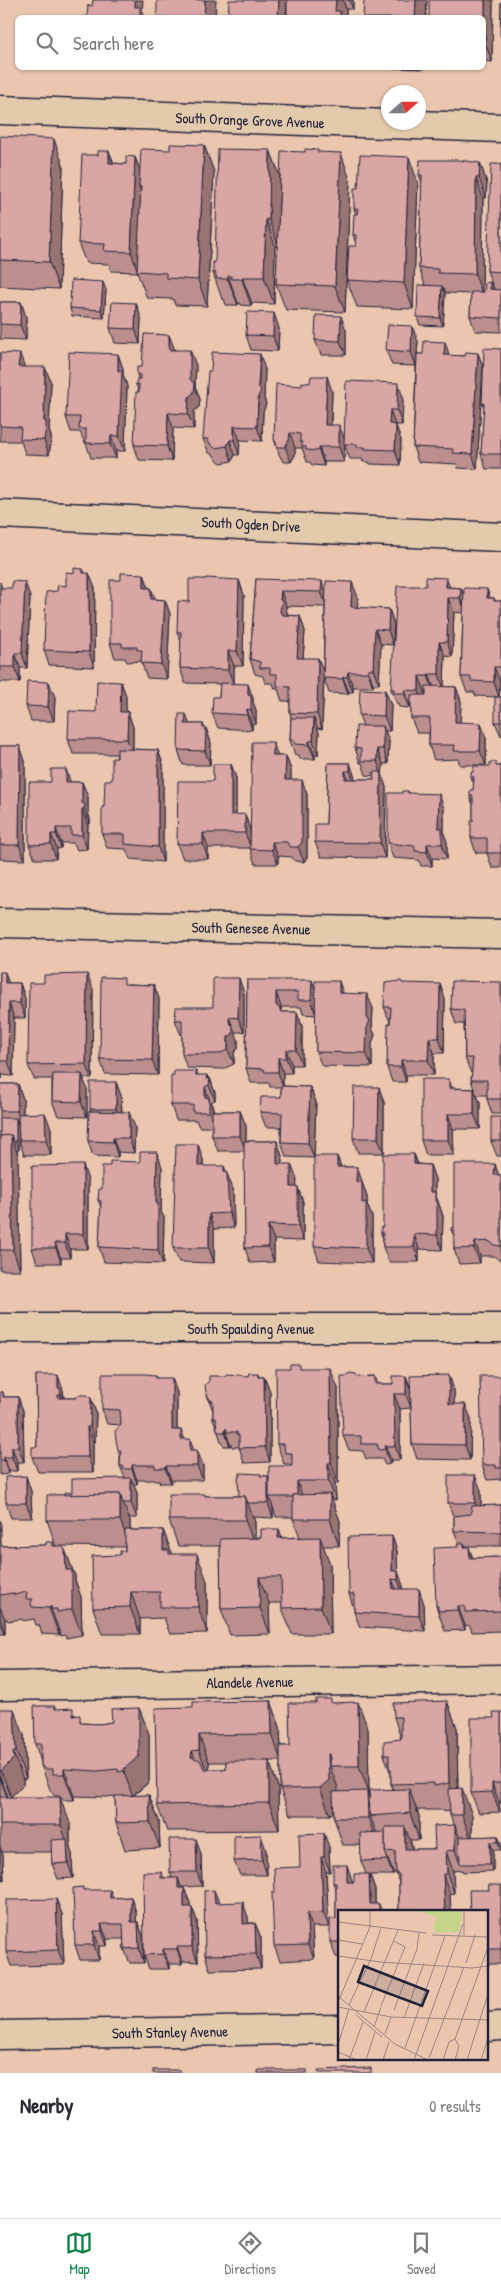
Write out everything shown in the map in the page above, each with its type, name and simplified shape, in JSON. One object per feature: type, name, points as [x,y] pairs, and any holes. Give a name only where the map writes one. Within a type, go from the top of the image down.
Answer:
[{"type":"street","name":"South Orange Grove Avenue","points":[[0,110],[501,128]]},
{"type":"street","name":"South Ogden Drive","points":[[0,514],[501,537]]},
{"type":"street","name":"South Genesee Avenue","points":[[0,923],[501,934]]},
{"type":"street","name":"South Spaulding Avenue","points":[[0,1328],[501,1328]]},
{"type":"street","name":"Alandele Avenue","points":[[0,1686],[501,1679]]},
{"type":"street","points":[[488,2026],[501,2026]]},
{"type":"street","name":"South Stanley Avenue","points":[[0,2035],[338,2029]]},
{"type":"building","points":[[93,0],[135,0],[135,7],[140,7],[140,15],[87,15],[88,5],[92,6]]},
{"type":"building","points":[[157,0],[205,0],[204,15],[157,15]]},
{"type":"building","points":[[229,0],[279,0],[278,15],[228,15]]},
{"type":"building","points":[[287,0],[336,0],[335,11],[340,11],[340,15],[287,15]]},
{"type":"building","points":[[364,0],[416,0],[415,15],[363,15]]},
{"type":"building","points":[[429,0],[485,0],[485,15],[429,15]]},
{"type":"building","points":[[501,2],[501,36],[500,36]]},
{"type":"building","points":[[0,136],[54,139],[49,262],[0,260]]},
{"type":"building","points":[[170,144],[204,145],[198,280],[166,278],[166,273],[137,271],[141,149],[170,150]]},
{"type":"building","points":[[218,149],[270,150],[269,220],[266,219],[264,277],[231,279],[231,276],[228,276],[228,279],[217,279],[215,272],[213,273],[213,262],[215,263]]},
{"type":"building","points":[[305,149],[318,150],[318,152],[341,153],[335,286],[276,284],[281,151],[305,152]]},
{"type":"building","points":[[98,151],[109,151],[109,163],[126,164],[126,156],[135,157],[131,252],[104,251],[105,244],[78,243],[82,155],[98,155]]},
{"type":"building","points":[[360,155],[409,157],[404,283],[347,280],[349,246],[356,246],[356,235],[353,235],[354,214],[357,214],[358,209],[354,209],[354,188],[358,188]]},
{"type":"building","points":[[420,160],[459,160],[480,163],[479,178],[476,178],[475,274],[438,273],[438,269],[419,268],[422,175],[419,175]]},
{"type":"building","points":[[491,164],[501,164],[501,272],[487,271]]},
{"type":"building","points":[[71,280],[103,282],[101,310],[70,308]]},
{"type":"building","points":[[490,282],[490,289],[501,290],[501,318],[470,316],[471,292],[484,292],[485,283]]},
{"type":"building","points":[[418,285],[442,286],[440,318],[417,317]]},
{"type":"building","points":[[0,302],[21,302],[20,325],[0,324]]},
{"type":"building","points":[[112,302],[136,303],[135,329],[110,328]]},
{"type":"building","points":[[247,312],[274,313],[273,336],[246,335]]},
{"type":"building","points":[[316,315],[341,316],[340,341],[315,340]]},
{"type":"building","points":[[388,325],[412,326],[411,352],[386,350]]},
{"type":"building","points":[[144,334],[169,335],[169,350],[190,350],[190,379],[195,385],[194,392],[189,397],[188,414],[168,413],[167,446],[134,445],[136,392],[139,392],[139,384],[136,385],[137,379],[140,379],[140,375],[137,374],[137,367],[142,367]]},
{"type":"building","points":[[424,341],[445,342],[444,355],[465,356],[466,352],[478,353],[472,454],[453,453],[453,449],[413,447],[417,354],[423,354]]},
{"type":"building","points":[[484,348],[501,349],[501,454],[481,454],[484,403],[482,404]]},
{"type":"building","points":[[69,352],[118,354],[118,371],[122,371],[119,436],[111,436],[110,444],[86,443],[86,429],[79,429],[80,417],[66,417]]},
{"type":"building","points":[[212,352],[260,354],[258,386],[261,390],[258,397],[257,427],[234,426],[234,440],[230,440],[227,446],[215,448],[208,439],[203,439],[208,371],[211,371]]},
{"type":"building","points":[[0,353],[20,354],[18,367],[45,367],[44,421],[46,421],[46,427],[44,440],[20,439],[21,427],[0,426]]},
{"type":"building","points":[[311,376],[327,376],[325,425],[339,425],[339,447],[319,447],[319,451],[306,450],[306,447],[302,447],[302,442],[300,442],[300,434],[290,433],[285,447],[278,447],[274,439],[276,384],[302,386],[302,382],[310,383]]},
{"type":"building","points":[[346,381],[398,383],[397,410],[390,410],[389,424],[396,425],[395,450],[365,449],[365,447],[357,447],[357,444],[344,444]]},
{"type":"building","points":[[74,568],[83,569],[83,573],[89,573],[89,652],[44,650],[46,592],[57,591],[58,585],[66,586],[66,572],[74,573]]},
{"type":"building","points":[[121,573],[144,574],[144,588],[151,588],[151,599],[165,600],[161,664],[141,663],[142,650],[137,650],[137,647],[122,647],[122,643],[110,643],[110,580],[121,580]]},
{"type":"building","points":[[426,577],[446,578],[446,587],[461,588],[460,598],[448,598],[447,642],[439,642],[439,674],[419,676],[419,691],[405,690],[404,693],[394,693],[394,689],[391,689],[397,586],[426,586]]},
{"type":"building","points":[[189,579],[239,580],[237,651],[228,651],[228,670],[180,668],[181,632],[177,632],[178,601],[189,602]]},
{"type":"building","points":[[256,579],[322,581],[321,592],[281,591],[280,600],[282,600],[280,612],[283,615],[300,616],[297,658],[318,658],[317,714],[290,713],[290,687],[277,686],[277,674],[270,674],[270,668],[260,668],[260,662],[250,659]]},
{"type":"building","points":[[12,581],[25,582],[22,653],[15,653],[15,667],[0,667],[0,588],[12,588]]},
{"type":"building","points":[[326,581],[352,582],[351,607],[389,609],[388,630],[375,629],[373,669],[368,669],[368,672],[348,672],[347,677],[343,677],[343,679],[323,678]]},
{"type":"building","points":[[464,588],[487,589],[487,598],[501,601],[501,667],[494,667],[494,682],[471,681],[471,677],[461,677]]},
{"type":"building","points":[[27,681],[49,682],[48,707],[26,706]]},
{"type":"building","points":[[97,681],[121,682],[120,712],[128,712],[127,739],[68,739],[69,711],[96,712]]},
{"type":"building","points":[[220,683],[248,684],[248,695],[251,696],[251,710],[247,709],[247,715],[212,713],[213,697],[219,697]]},
{"type":"building","points":[[426,686],[456,687],[455,722],[481,723],[480,751],[454,751],[455,745],[429,745],[430,718],[411,718],[411,695],[426,695]]},
{"type":"building","points":[[360,689],[385,690],[384,716],[359,715]]},
{"type":"building","points":[[495,697],[501,697],[501,722],[495,722]]},
{"type":"building","points":[[179,714],[186,714],[185,724],[203,724],[203,728],[206,728],[205,751],[178,750]]},
{"type":"building","points":[[291,718],[314,718],[313,741],[309,741],[309,745],[295,744],[295,740],[290,740]]},
{"type":"building","points":[[356,726],[383,726],[383,749],[377,749],[377,761],[361,761],[361,749],[355,748]]},
{"type":"building","points":[[252,742],[273,742],[273,756],[286,756],[285,780],[302,780],[302,842],[298,847],[290,847],[287,842],[272,842],[272,850],[250,849]]},
{"type":"building","points":[[0,746],[20,746],[19,845],[0,845]]},
{"type":"building","points":[[117,749],[158,750],[158,847],[125,844],[125,834],[102,834],[105,780],[112,780],[112,758],[117,758]]},
{"type":"building","points":[[490,762],[496,762],[496,766],[501,766],[501,853],[487,853],[487,838],[471,838],[473,796],[470,796],[470,790],[473,790],[474,777],[471,777],[471,772],[473,772],[474,766],[490,766]]},
{"type":"building","points":[[328,763],[350,763],[350,771],[345,771],[345,779],[374,779],[373,772],[381,772],[380,843],[315,842],[315,824],[326,824]]},
{"type":"building","points":[[213,764],[231,764],[231,815],[245,814],[245,833],[203,833],[203,844],[177,844],[178,781],[213,781]]},
{"type":"building","points":[[51,769],[66,769],[66,782],[82,782],[82,803],[85,804],[84,809],[82,809],[82,835],[71,835],[71,828],[56,828],[56,834],[51,834],[51,844],[29,845],[29,782],[51,782]]},
{"type":"building","points":[[402,791],[408,791],[408,793],[439,794],[438,828],[442,828],[442,844],[427,844],[427,852],[415,851],[415,846],[388,843],[388,793],[402,793]]},
{"type":"building","points":[[0,972],[5,972],[5,983],[20,983],[20,1003],[9,1003],[8,1061],[0,1061]]},
{"type":"building","points":[[87,974],[86,1064],[28,1065],[29,983],[44,983],[44,975]]},
{"type":"building","points":[[101,977],[124,978],[124,984],[154,985],[152,1060],[100,1059]]},
{"type":"building","points":[[213,978],[239,978],[238,1018],[229,1017],[229,1022],[233,1026],[233,1034],[228,1037],[228,1050],[218,1054],[182,1054],[182,1020],[175,1020],[176,1007],[213,1007]]},
{"type":"building","points":[[247,980],[312,980],[311,1000],[298,1000],[298,992],[276,992],[276,1005],[282,1012],[297,1012],[296,1050],[286,1050],[286,1058],[278,1058],[278,1072],[265,1072],[264,1069],[246,1068]]},
{"type":"building","points":[[315,981],[339,981],[339,993],[367,994],[367,1018],[370,1020],[367,1028],[366,1053],[316,1052]]},
{"type":"building","points":[[401,981],[402,983],[440,984],[439,1038],[429,1038],[428,1060],[401,1060],[401,1067],[387,1067],[388,1024],[390,1024],[391,1007],[384,1007],[385,983]]},
{"type":"building","points":[[452,981],[501,982],[501,1099],[487,1099],[487,1080],[471,1080],[473,1058],[465,1058],[464,1010],[451,1009]]},
{"type":"building","points":[[174,1071],[196,1071],[196,1075],[207,1075],[206,1079],[210,1078],[209,1085],[205,1087],[205,1097],[209,1098],[209,1112],[193,1112],[193,1105],[171,1105],[171,1075],[174,1075]]},
{"type":"building","points":[[53,1074],[82,1074],[81,1102],[52,1101]]},
{"type":"building","points":[[421,1079],[449,1079],[449,1088],[474,1089],[474,1114],[448,1114],[448,1140],[421,1140]]},
{"type":"building","points":[[90,1082],[116,1082],[116,1109],[90,1109]]},
{"type":"building","points":[[0,1084],[18,1084],[17,1111],[0,1111]]},
{"type":"building","points":[[281,1086],[310,1087],[308,1143],[281,1142],[282,1113],[260,1112],[261,1097],[281,1097]]},
{"type":"building","points":[[354,1087],[379,1087],[378,1138],[353,1138]]},
{"type":"building","points":[[89,1111],[129,1112],[129,1138],[113,1138],[113,1142],[88,1141]]},
{"type":"building","points":[[212,1111],[240,1111],[240,1136],[212,1136]]},
{"type":"building","points":[[45,1113],[46,1140],[19,1140],[18,1114]]},
{"type":"building","points":[[491,1117],[501,1117],[501,1141],[491,1141]]},
{"type":"building","points":[[0,1118],[16,1118],[16,1142],[14,1142],[11,1135],[0,1136]]},
{"type":"building","points":[[11,1135],[13,1250],[0,1250],[0,1136]]},
{"type":"building","points":[[244,1141],[277,1141],[277,1164],[291,1164],[291,1187],[298,1187],[298,1226],[268,1225],[268,1247],[245,1248]]},
{"type":"building","points":[[176,1144],[198,1144],[198,1166],[224,1166],[224,1172],[227,1174],[229,1213],[209,1214],[209,1248],[173,1248]]},
{"type":"building","points":[[140,1152],[157,1152],[156,1203],[158,1203],[158,1250],[99,1247],[101,1201],[98,1200],[99,1189],[102,1189],[102,1166],[110,1166],[110,1161],[140,1162]]},
{"type":"building","points":[[383,1154],[414,1154],[414,1164],[430,1165],[430,1192],[435,1192],[435,1201],[437,1201],[437,1235],[414,1234],[414,1247],[383,1247],[381,1227],[383,1227]]},
{"type":"building","points":[[314,1156],[337,1156],[337,1167],[357,1167],[356,1182],[362,1182],[362,1203],[366,1202],[366,1248],[314,1246]]},
{"type":"building","points":[[454,1164],[495,1164],[494,1175],[501,1175],[501,1246],[494,1245],[489,1241],[475,1242],[474,1248],[454,1249],[454,1230],[451,1230],[451,1228],[454,1228]]},
{"type":"building","points":[[83,1165],[83,1234],[65,1234],[65,1243],[55,1243],[56,1248],[32,1248],[32,1166]]},
{"type":"building","points":[[290,1364],[299,1364],[299,1368],[330,1368],[331,1463],[328,1463],[328,1481],[297,1481],[297,1495],[293,1495],[293,1497],[269,1497],[269,1466],[292,1466],[292,1453],[285,1453],[284,1444],[277,1444],[276,1368],[290,1368]]},
{"type":"building","points":[[249,1373],[258,1373],[258,1376],[264,1376],[265,1447],[239,1448],[239,1435],[237,1435],[237,1432],[227,1432],[227,1429],[225,1429],[225,1432],[219,1432],[217,1430],[216,1418],[213,1418],[213,1401],[210,1400],[206,1392],[205,1385],[209,1381],[209,1376],[224,1376],[227,1374],[248,1376]]},
{"type":"building","points":[[349,1373],[356,1374],[358,1377],[375,1376],[375,1384],[393,1384],[393,1376],[406,1376],[406,1394],[394,1394],[395,1446],[385,1446],[385,1449],[379,1450],[377,1444],[361,1444],[361,1436],[343,1436],[341,1376],[347,1376]]},
{"type":"building","points":[[102,1374],[145,1374],[156,1375],[156,1378],[172,1378],[172,1430],[181,1430],[181,1439],[190,1439],[190,1450],[197,1450],[197,1466],[155,1468],[155,1465],[132,1465],[132,1469],[123,1469],[123,1466],[120,1466],[121,1450],[118,1450],[115,1431],[121,1425],[120,1410],[102,1409]]},
{"type":"building","points":[[36,1375],[58,1375],[58,1388],[60,1388],[61,1395],[58,1395],[58,1398],[76,1398],[78,1395],[87,1395],[91,1398],[90,1427],[87,1427],[88,1457],[32,1457],[32,1447],[37,1447]]},
{"type":"building","points":[[449,1375],[449,1404],[465,1404],[465,1445],[412,1444],[410,1376]]},
{"type":"building","points":[[480,1376],[501,1376],[501,1468],[496,1468],[496,1465],[482,1465]]},
{"type":"building","points":[[0,1392],[3,1392],[3,1397],[18,1397],[18,1447],[12,1447],[12,1457],[4,1457],[4,1460],[0,1460]]},
{"type":"building","points":[[240,1473],[268,1476],[268,1503],[248,1503],[245,1496],[239,1496],[238,1476],[240,1476]]},
{"type":"building","points":[[448,1475],[475,1475],[475,1503],[448,1503]]},
{"type":"building","points":[[26,1476],[26,1503],[6,1503],[5,1477]]},
{"type":"building","points":[[131,1478],[131,1503],[123,1503],[120,1494],[66,1495],[65,1492],[72,1493],[72,1479]]},
{"type":"building","points":[[120,1494],[120,1520],[47,1520],[47,1495]]},
{"type":"building","points":[[169,1494],[245,1496],[245,1520],[169,1520]]},
{"type":"building","points":[[330,1494],[330,1519],[293,1519],[293,1495]]},
{"type":"building","points":[[501,1505],[501,1532],[454,1531],[454,1516],[471,1514],[472,1506]]},
{"type":"building","points":[[261,1529],[279,1529],[278,1538],[320,1537],[321,1607],[282,1608],[281,1577],[259,1577],[260,1608],[221,1609],[220,1539],[261,1538]]},
{"type":"building","points":[[125,1530],[163,1530],[163,1550],[169,1550],[169,1554],[197,1554],[198,1607],[160,1607],[160,1592],[131,1592],[130,1607],[93,1608],[92,1556],[120,1555],[120,1551],[125,1551]]},
{"type":"building","points":[[392,1536],[392,1571],[398,1571],[398,1580],[392,1579],[393,1589],[419,1589],[419,1616],[354,1612],[354,1594],[349,1594],[348,1537]]},
{"type":"building","points":[[46,1542],[53,1542],[53,1546],[62,1546],[65,1550],[66,1570],[72,1570],[72,1609],[57,1612],[57,1609],[51,1609],[51,1606],[49,1608],[32,1607],[33,1599],[26,1599],[27,1592],[14,1595],[13,1593],[0,1595],[0,1546],[46,1545]]},
{"type":"building","points":[[457,1543],[464,1543],[464,1547],[469,1547],[470,1558],[501,1557],[501,1611],[465,1612],[465,1606],[458,1606],[458,1610],[438,1611],[438,1606],[436,1606],[434,1548],[458,1547]]},
{"type":"building","points":[[316,1699],[331,1699],[331,1703],[358,1702],[359,1766],[330,1766],[330,1754],[328,1754],[329,1780],[320,1788],[280,1789],[280,1746],[290,1746],[289,1703],[316,1703]]},
{"type":"building","points":[[271,1701],[272,1734],[199,1735],[199,1750],[192,1751],[191,1757],[200,1760],[204,1769],[226,1769],[226,1761],[269,1761],[269,1803],[157,1805],[155,1708],[193,1707],[193,1702]]},
{"type":"building","points":[[447,1701],[449,1783],[434,1786],[434,1783],[391,1784],[389,1755],[384,1755],[384,1741],[401,1739],[401,1717],[394,1717],[393,1703]]},
{"type":"building","points":[[34,1706],[55,1706],[55,1709],[73,1708],[73,1716],[80,1715],[80,1723],[100,1724],[112,1722],[111,1709],[139,1708],[139,1756],[124,1771],[118,1772],[118,1769],[97,1771],[64,1769],[64,1774],[53,1774],[53,1769],[45,1769],[41,1765],[41,1744],[35,1744]]},
{"type":"building","points":[[0,1709],[14,1709],[16,1752],[13,1752],[14,1758],[1,1771],[0,1771]]},
{"type":"building","points":[[493,1712],[501,1712],[501,1783],[492,1783],[492,1792],[471,1793],[471,1718],[494,1718]]},
{"type":"building","points":[[462,1788],[462,1815],[450,1815],[449,1789]]},
{"type":"building","points":[[409,1789],[410,1813],[370,1816],[369,1790]]},
{"type":"building","points":[[367,1791],[368,1818],[334,1818],[333,1792]]},
{"type":"building","points":[[149,1795],[150,1822],[116,1823],[115,1796]]},
{"type":"building","points":[[0,1797],[60,1797],[61,1825],[0,1825]]},
{"type":"building","points":[[455,1825],[455,1850],[446,1851],[447,1874],[443,1874],[445,1910],[399,1910],[399,1874],[396,1874],[395,1851],[385,1852],[385,1827],[405,1827],[405,1849],[435,1849],[434,1826]]},
{"type":"building","points":[[385,1832],[387,1860],[361,1861],[360,1833]]},
{"type":"building","points":[[324,1833],[324,1857],[321,1857],[323,1912],[307,1913],[308,1945],[274,1946],[272,1893],[275,1893],[274,1868],[300,1867],[299,1834]]},
{"type":"building","points":[[261,1835],[262,1860],[234,1861],[234,1836]]},
{"type":"building","points":[[498,1836],[498,1842],[490,1842],[490,1864],[460,1864],[459,1837]]},
{"type":"building","points":[[67,1839],[68,1863],[52,1864],[51,1840]]},
{"type":"building","points":[[169,1839],[196,1839],[197,1872],[170,1872]]},
{"type":"building","points":[[333,1865],[347,1865],[347,1882],[354,1882],[354,1874],[369,1874],[370,1904],[379,1904],[379,1910],[338,1910],[338,1942],[330,1942],[330,1919],[336,1919],[336,1883],[333,1883]]},
{"type":"building","points":[[143,1872],[161,1872],[161,1878],[178,1878],[178,1888],[184,1888],[184,1907],[192,1907],[192,1947],[163,1949],[163,1954],[144,1955]]},
{"type":"building","points":[[488,1885],[501,1885],[501,1949],[488,1949],[488,1910],[470,1910],[469,1890],[489,1890]]},
{"type":"building","points":[[83,1887],[83,1890],[110,1890],[110,1898],[131,1897],[131,1922],[138,1922],[139,1948],[124,1949],[123,1924],[101,1924],[102,1931],[94,1931],[94,1945],[75,1945],[73,1888]]},
{"type":"building","points":[[214,1890],[215,1903],[243,1902],[243,1924],[255,1923],[256,1954],[205,1955],[204,1891]]},
{"type":"building","points":[[56,1899],[58,1950],[6,1952],[6,1900]]},
{"type":"building","points":[[371,2068],[371,2073],[319,2073],[318,2070]]},
{"type":"building","points":[[153,2070],[179,2070],[179,2073],[153,2073]]},
{"type":"building","points":[[258,2070],[307,2070],[307,2073],[258,2073]]}]
